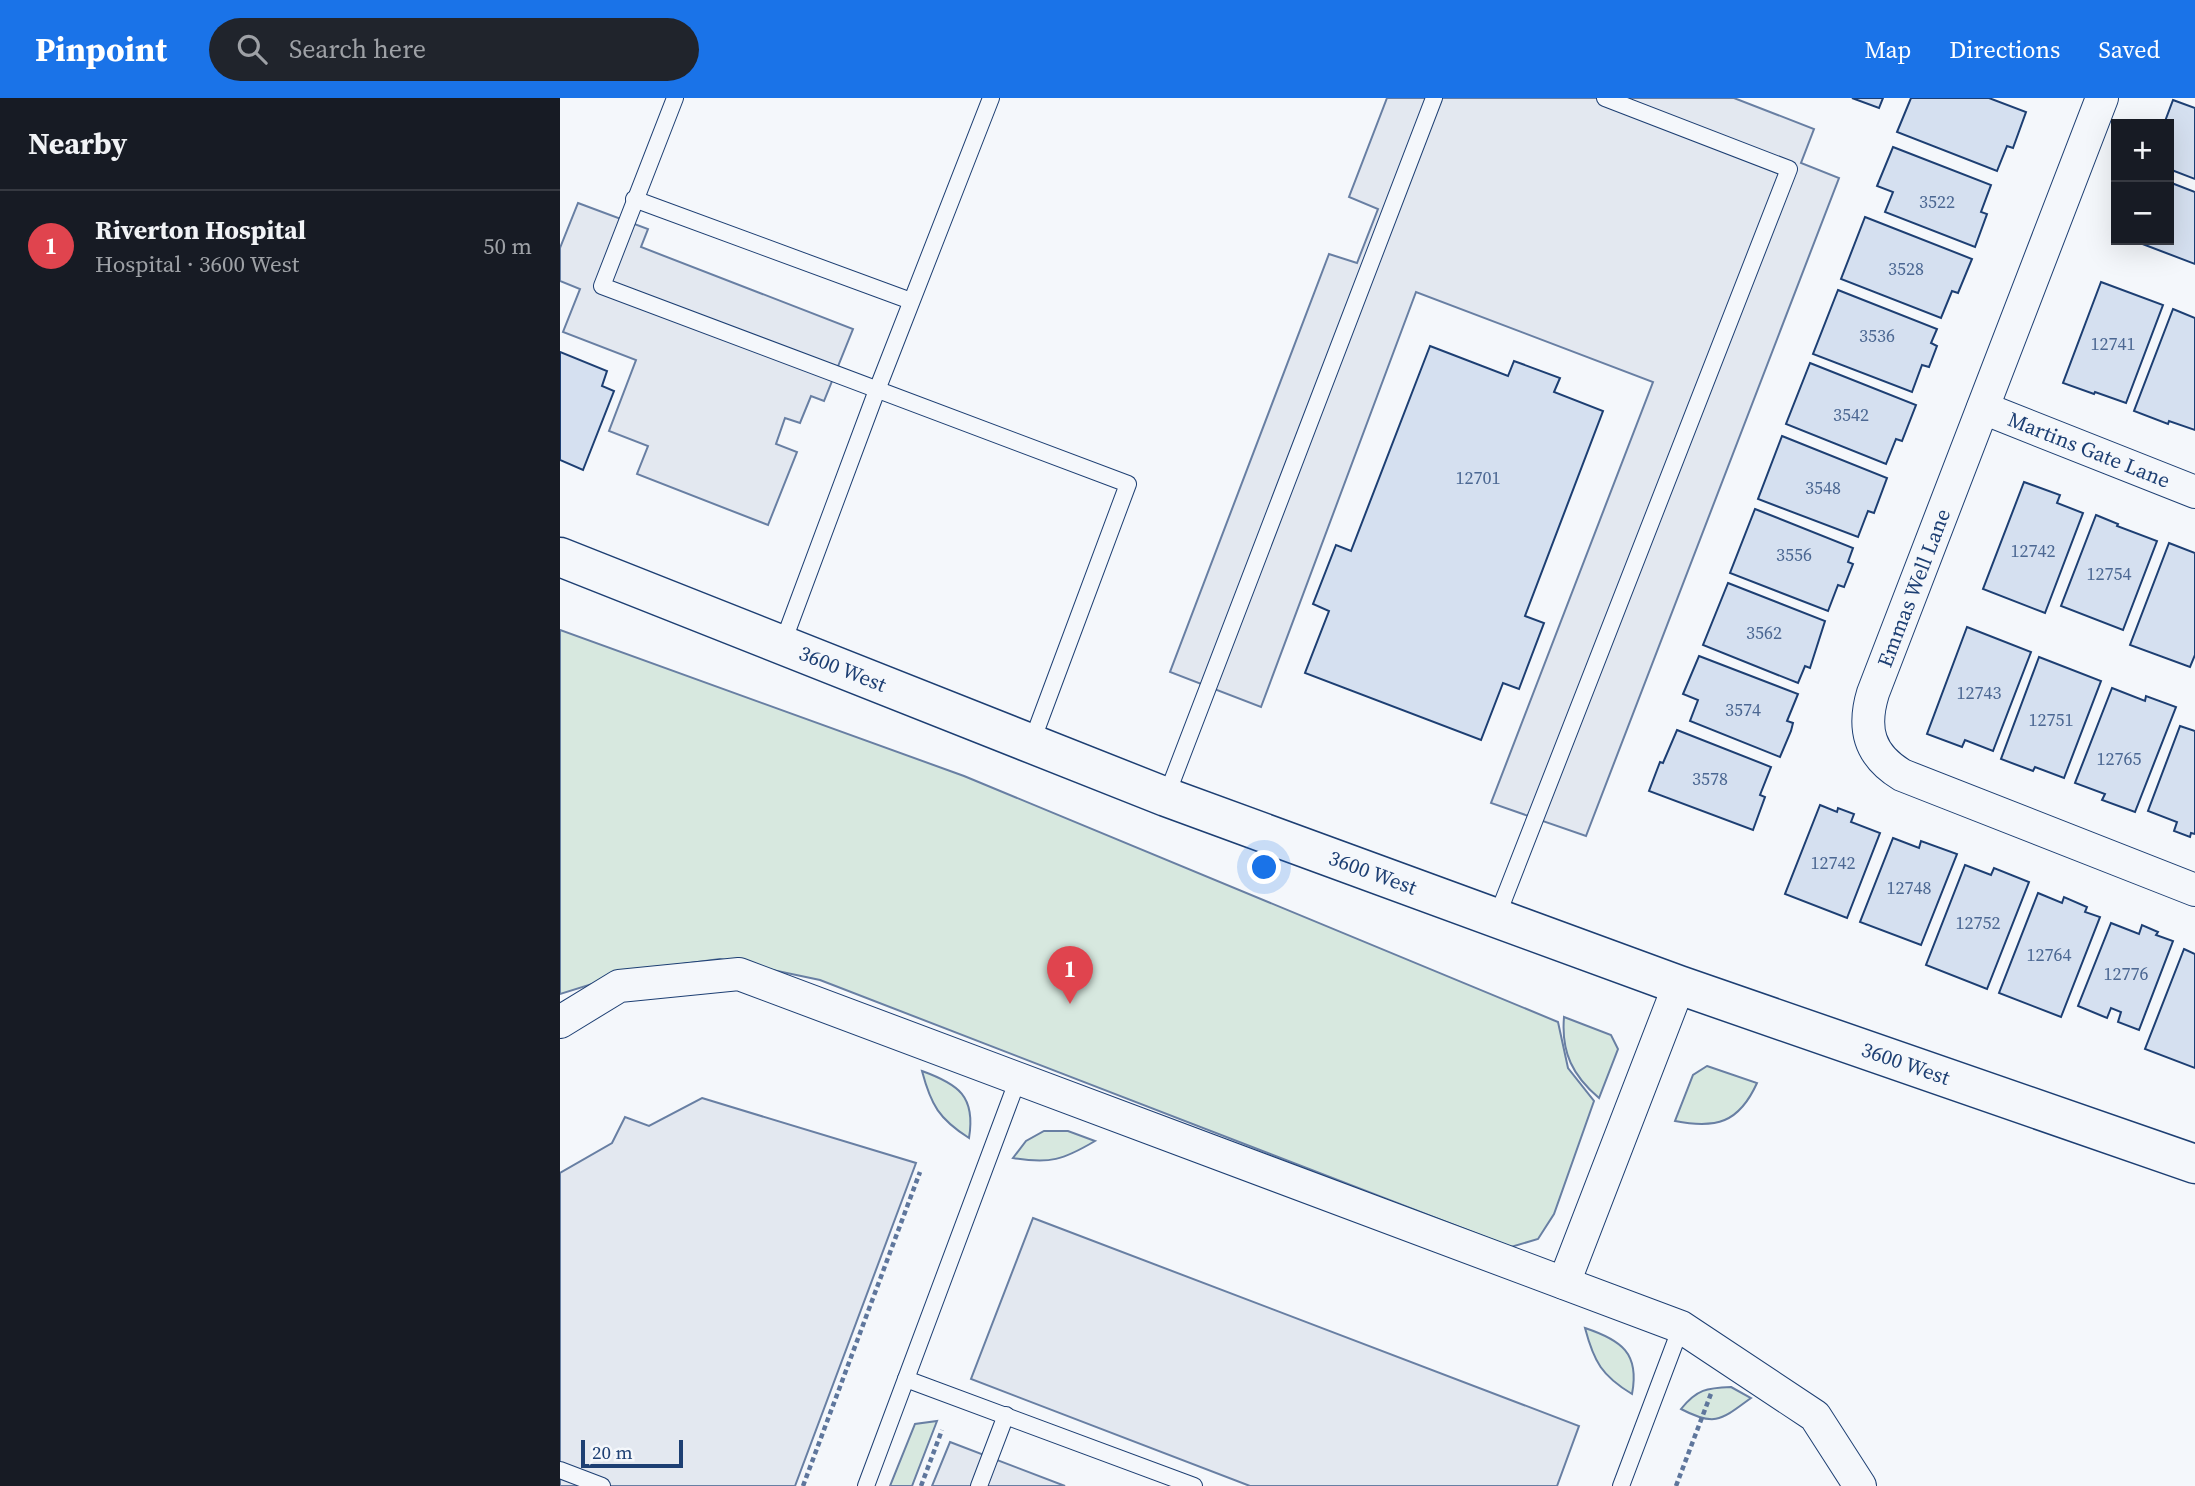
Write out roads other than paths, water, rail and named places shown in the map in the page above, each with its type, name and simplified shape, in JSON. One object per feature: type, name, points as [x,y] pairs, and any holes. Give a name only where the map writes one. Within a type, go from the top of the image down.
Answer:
[{"type":"main road","name":"3600 West","points":[[560,557],[1166,797],[1679,985],[2195,1164]]},
{"type":"street","name":"Emmas Well Lane","points":[[2102,98],[1869,709],[1869,732],[1877,755],[1892,769],[1916,782],[2195,890]]},
{"type":"street","name":"Martins Gate Lane","points":[[1983,408],[2195,492]]},
{"type":"street","points":[[560,1022],[619,986],[739,974],[1681,1327],[1815,1416],[1860,1486]]},
{"type":"street","points":[[1564,1283],[1679,985]]},
{"type":"lane","points":[[675,98],[601,286],[1128,484],[1031,744]]},
{"type":"lane","points":[[782,645],[911,301],[991,98]]},
{"type":"lane","points":[[1166,797],[1434,98]]},
{"type":"lane","points":[[1496,919],[1789,169],[1605,98]]},
{"type":"lane","points":[[634,199],[911,301]]},
{"type":"lane","points":[[866,1486],[1018,1079]]},
{"type":"lane","points":[[1621,1486],[1681,1327]]},
{"type":"lane","points":[[906,1379],[1194,1486]]},
{"type":"lane","points":[[979,1486],[1006,1415]]},
{"type":"lane","points":[[560,1470],[602,1486]]},
{"type":"place","name":"Riverton Hospital","points":[[1070,1004]]}]
